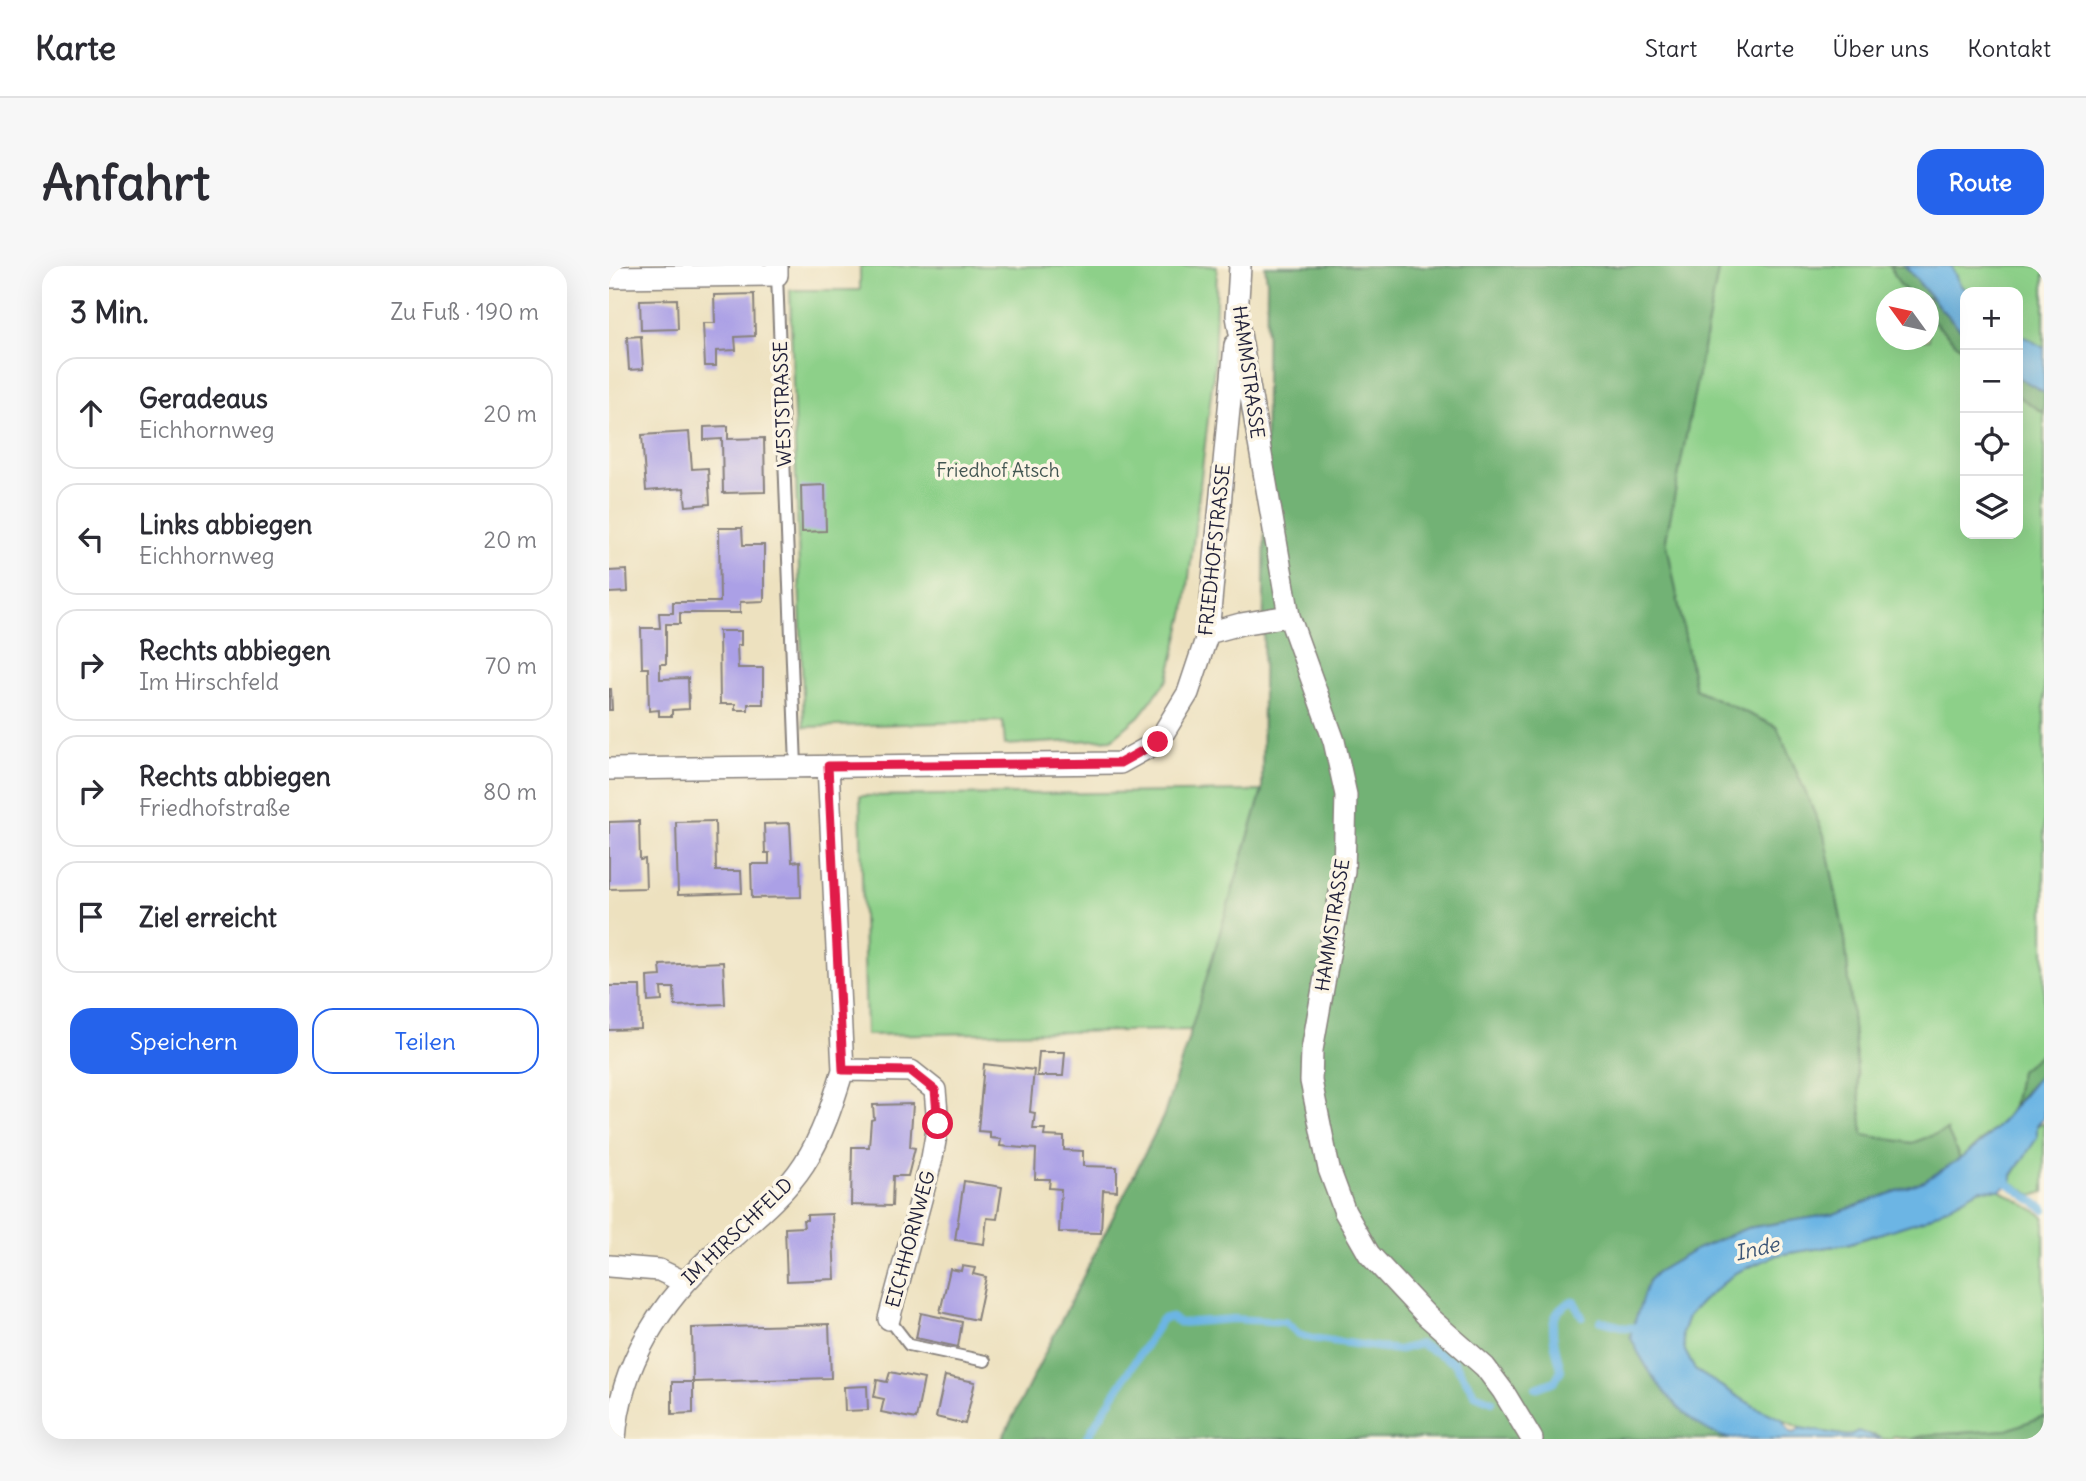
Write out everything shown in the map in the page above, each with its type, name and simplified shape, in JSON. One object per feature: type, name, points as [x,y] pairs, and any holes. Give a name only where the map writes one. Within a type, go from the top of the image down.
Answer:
[{"type":"street","name":"HAMMSTRASSE","points":[[1240,266],[1237,316],[1289,616],[1334,741],[1346,795],[1344,871],[1312,1050],[1311,1081],[1329,1169],[1345,1212],[1369,1254],[1427,1316],[1485,1367],[1532,1439]]},
{"type":"street","name":"WESTSTRASSE","points":[[609,277],[645,272],[777,270]]},
{"type":"street","name":"FRIEDHOFSTRASSE","points":[[609,769],[1120,763],[1158,742],[1188,693],[1208,633],[1237,316]]},
{"type":"street","points":[[1208,633],[1289,616]]},
{"type":"street","name":"IM HIRSCHFELD","points":[[615,1439],[616,1422],[626,1383],[640,1347],[659,1313],[684,1282],[751,1223],[804,1164],[830,1112],[843,1070],[828,766]]},
{"type":"street","name":"EICHHORNWEG","points":[[843,1070],[911,1071],[935,1090],[938,1124],[932,1158],[888,1320]]},
{"type":"street","points":[[609,1266],[659,1270],[684,1282]]},
{"type":"lane","name":"WESTSTRASSE","points":[[777,270],[796,766]]},
{"type":"lane","points":[[888,1320],[909,1345],[985,1361]]},
{"type":"green space","name":"Friedhof Atsch","points":[[860,266],[1217,266],[1214,369],[1185,611],[1168,679],[1139,716],[1112,739],[1005,745],[1003,721],[804,727],[790,290],[860,290]]},
{"type":"green space","points":[[1265,266],[1719,266],[1666,539],[1695,689],[1777,727],[1824,835],[1845,939],[1863,1135],[1912,1143],[1947,1130],[1960,1159],[1924,1181],[1834,1214],[1747,1228],[1695,1250],[1657,1272],[1648,1281],[1645,1292],[1725,1438],[1730,1439],[1002,1439],[1164,1115],[1262,791]]},
{"type":"green space","points":[[1719,266],[1890,266],[1902,287],[1876,287],[1876,350],[1939,350],[1939,327],[1960,347],[1960,539],[2023,539],[2023,399],[2044,413],[2044,1051],[2020,1071],[2013,1106],[1998,1126],[1960,1159],[1947,1130],[1912,1143],[1863,1135],[1845,939],[1824,835],[1777,727],[1695,689],[1666,539]]},
{"type":"green space","points":[[1890,266],[1905,266],[1923,287],[1902,287]]},
{"type":"green space","points":[[1951,266],[2044,266],[2044,348],[2023,336],[2023,287],[1960,285]]},
{"type":"green space","points":[[1939,306],[1960,329],[1960,347],[1939,327]]},
{"type":"green space","points":[[2023,380],[2044,392],[2044,413],[2023,399]]},
{"type":"green space","points":[[1262,791],[1191,1030],[866,1035],[860,796]]},
{"type":"green space","points":[[2044,1051],[2044,1070],[2013,1106],[2020,1071]]},
{"type":"green space","points":[[2044,1123],[2044,1192],[2033,1196],[2012,1182],[2012,1176],[2036,1138],[2037,1125]]},
{"type":"green space","points":[[1980,1189],[2000,1190],[2044,1216],[2044,1416],[2007,1430],[1927,1435],[1911,1439],[1894,1436],[1882,1439],[1874,1435],[1849,1436],[1800,1428],[1757,1408],[1695,1370],[1685,1351],[1682,1333],[1688,1316],[1735,1273],[1777,1255],[1847,1244],[1925,1219]]},
{"type":"green space","points":[[2044,1416],[2044,1439],[1911,1439],[1927,1435],[2007,1430]]},
{"type":"water","points":[[1905,266],[1951,266],[1962,287],[1960,287],[1960,329],[1939,306],[1939,287],[1923,287]]},
{"type":"water","points":[[2023,336],[2044,348],[2044,392],[2023,380]]},
{"type":"water","name":"Inde","points":[[2044,1070],[2044,1117],[2037,1125],[2037,1138],[2012,1175],[2012,1182],[2000,1190],[1980,1189],[1926,1219],[1847,1244],[1777,1255],[1735,1273],[1688,1316],[1682,1333],[1685,1351],[1695,1370],[1757,1408],[1782,1419],[1790,1432],[1795,1433],[1800,1428],[1848,1436],[1858,1431],[1882,1439],[1727,1438],[1696,1422],[1669,1397],[1647,1367],[1630,1336],[1648,1281],[1657,1272],[1695,1250],[1747,1228],[1834,1214],[1924,1181],[1982,1142]]},
{"type":"building","points":[[754,294],[755,336],[735,337],[736,350],[716,351],[716,366],[705,366],[703,323],[715,323],[714,295]]},
{"type":"building","points":[[677,299],[678,329],[641,330],[640,300]]},
{"type":"building","points":[[641,336],[643,369],[629,370],[627,337]]},
{"type":"building","points":[[728,426],[728,439],[764,438],[765,492],[723,493],[722,439],[704,440],[704,427]]},
{"type":"building","points":[[689,432],[692,469],[708,468],[710,504],[686,506],[684,488],[646,491],[642,435]]},
{"type":"building","points":[[825,485],[826,531],[802,532],[801,486]]},
{"type":"building","points":[[719,528],[742,528],[743,545],[764,545],[764,601],[740,602],[740,613],[680,613],[680,624],[666,624],[666,664],[660,664],[660,679],[688,678],[689,709],[672,710],[672,716],[659,716],[659,710],[649,711],[648,668],[642,668],[641,628],[660,628],[659,613],[673,613],[673,602],[720,602]]},
{"type":"building","points":[[627,570],[628,592],[609,593],[609,571]]},
{"type":"building","points":[[719,631],[741,631],[741,645],[737,645],[738,668],[763,668],[763,704],[748,704],[748,710],[735,710],[735,704],[720,704]]},
{"type":"building","points":[[611,689],[612,710],[609,710]]},
{"type":"building","points":[[639,821],[640,860],[645,859],[646,888],[609,889],[609,822]]},
{"type":"building","points":[[715,821],[716,871],[741,871],[742,893],[678,895],[676,822]]},
{"type":"building","points":[[790,823],[792,862],[800,861],[801,897],[752,898],[751,864],[769,864],[769,853],[765,853],[764,824]]},
{"type":"building","points":[[723,962],[725,1004],[675,1006],[674,988],[661,988],[662,1001],[648,1002],[647,977],[661,976],[660,965]]},
{"type":"building","points":[[609,986],[640,986],[641,1029],[609,1030]]},
{"type":"building","points":[[1039,1052],[1065,1052],[1063,1076],[1037,1076]]},
{"type":"building","points":[[984,1064],[1034,1070],[1030,1112],[1035,1113],[1033,1129],[1045,1129],[1044,1136],[1064,1137],[1064,1150],[1083,1151],[1083,1166],[1117,1167],[1117,1191],[1103,1190],[1101,1233],[1059,1232],[1061,1189],[1049,1188],[1050,1179],[1035,1179],[1036,1149],[1000,1146],[1001,1139],[990,1138],[990,1132],[978,1131]]},
{"type":"building","points":[[913,1104],[910,1147],[915,1148],[908,1176],[893,1176],[892,1206],[851,1205],[852,1147],[869,1147],[871,1120],[874,1119],[873,1105]]},
{"type":"building","points":[[964,1181],[1002,1187],[997,1219],[987,1218],[984,1244],[955,1240]]},
{"type":"building","points":[[832,1214],[835,1279],[787,1281],[785,1228],[804,1227],[803,1220],[807,1220],[807,1215]]},
{"type":"building","points":[[962,1266],[975,1268],[973,1274],[986,1277],[977,1320],[940,1312],[950,1269],[961,1271]]},
{"type":"building","points":[[921,1313],[962,1322],[958,1347],[916,1338]]},
{"type":"building","points":[[829,1324],[831,1378],[693,1382],[692,1328]]},
{"type":"building","points":[[890,1372],[924,1379],[916,1419],[881,1412],[884,1399],[874,1397],[877,1380],[887,1382]]},
{"type":"building","points":[[945,1376],[975,1382],[965,1424],[936,1417]]},
{"type":"building","points":[[672,1382],[693,1382],[693,1413],[672,1414]]},
{"type":"building","points":[[867,1386],[868,1410],[845,1411],[844,1387]]},
{"type":"waterway","points":[[2001,1178],[2044,1209]]},
{"type":"waterway","points":[[1536,1388],[1555,1381],[1561,1370],[1553,1330],[1557,1313],[1574,1301],[1582,1317]]},
{"type":"waterway","points":[[1086,1439],[1162,1319],[1170,1317],[1180,1323],[1233,1319],[1285,1322],[1299,1334],[1311,1338],[1398,1350],[1420,1344],[1454,1362],[1475,1394],[1492,1401]]},
{"type":"waterway","points":[[1601,1321],[1627,1328],[1643,1327]]},
{"type":"route","points":[[938,1124],[935,1090],[911,1071],[843,1070],[828,766],[1120,763],[1158,742]]}]
